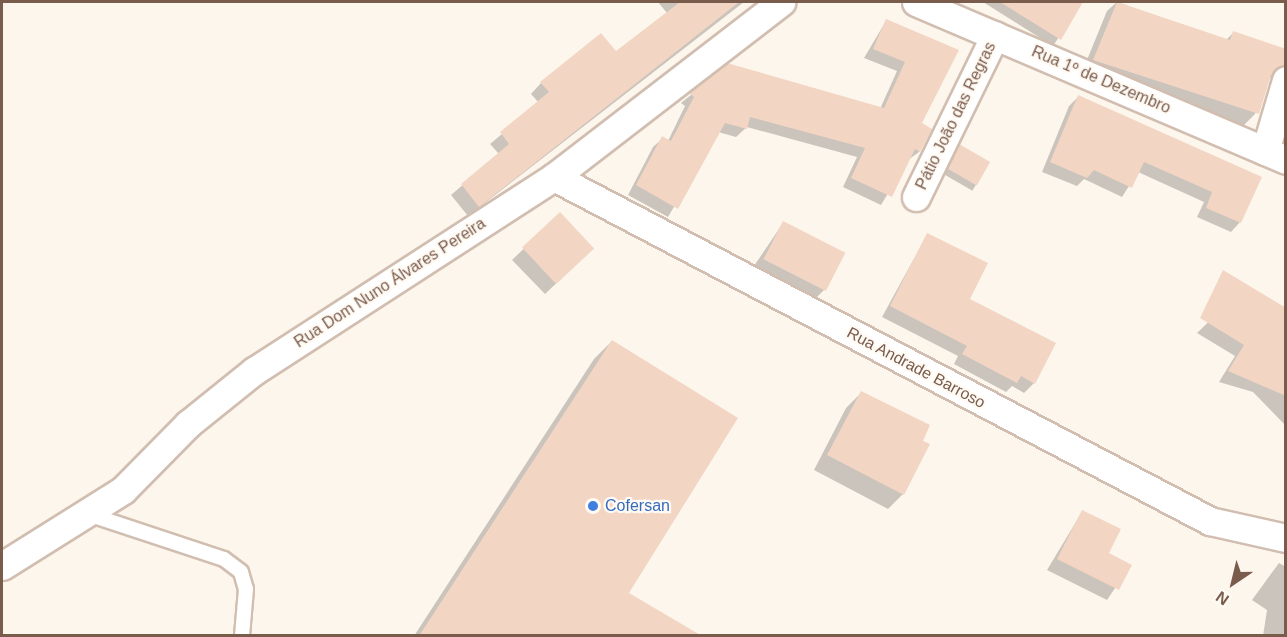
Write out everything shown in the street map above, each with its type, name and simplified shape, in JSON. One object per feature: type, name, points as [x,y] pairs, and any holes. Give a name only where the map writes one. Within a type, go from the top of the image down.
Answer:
[{"type":"street","name":"Rua Dom Nuno Álvares Pereira","points":[[2,566],[123,490],[188,424],[254,371],[554,177],[781,2]]},
{"type":"street","name":"Rua 1º de Dezembro","points":[[916,2],[1275,155]]},
{"type":"street","name":"Pátio João das Regras","points":[[916,197],[995,35]]},
{"type":"street","points":[[1275,155],[1286,80]]},
{"type":"street","name":"Rua Andrade Barroso","points":[[554,177],[1210,521],[1286,538]]},
{"type":"lane","points":[[85,513],[224,559],[241,572],[246,589],[243,636]]},
{"type":"building","points":[[680,2],[739,2],[479,207],[461,184],[509,144],[500,132],[549,92],[540,82],[601,33],[616,51]]},
{"type":"building","points":[[1000,2],[1083,2],[1061,40]]},
{"type":"building","points":[[1117,2],[1230,40],[1233,31],[1286,49],[1286,65],[1271,75],[1259,114],[1093,60]]},
{"type":"building","points":[[886,19],[959,50],[922,123],[932,129],[920,152],[915,149],[892,197],[851,178],[865,148],[750,117],[747,129],[725,123],[678,209],[636,185],[662,136],[671,141],[694,97],[689,93],[727,63],[884,108],[905,62],[873,49]]},
{"type":"building","points":[[1078,95],[1262,177],[1241,223],[1206,208],[1212,192],[1144,162],[1132,188],[1094,170],[1087,178],[1050,162]]},
{"type":"building","points":[[959,144],[990,162],[977,185],[946,167]]},
{"type":"building","points":[[560,212],[594,249],[556,284],[522,247]]},
{"type":"building","points":[[783,221],[845,253],[826,291],[763,259]]},
{"type":"building","points":[[927,233],[988,263],[970,299],[1056,343],[1035,384],[1021,376],[1017,383],[962,354],[967,346],[890,306]]},
{"type":"building","points":[[1223,270],[1286,308],[1286,396],[1228,371],[1244,345],[1200,318]]},
{"type":"building","name":"Cofersan","points":[[612,340],[738,418],[629,593],[702,636],[419,636]]},
{"type":"building","points":[[861,391],[930,425],[923,441],[930,444],[904,495],[827,455]]},
{"type":"building","points":[[1082,510],[1121,529],[1109,553],[1132,565],[1119,590],[1057,559]]},
{"type":"place","name":"Cofersan","points":[[593,506]]}]
